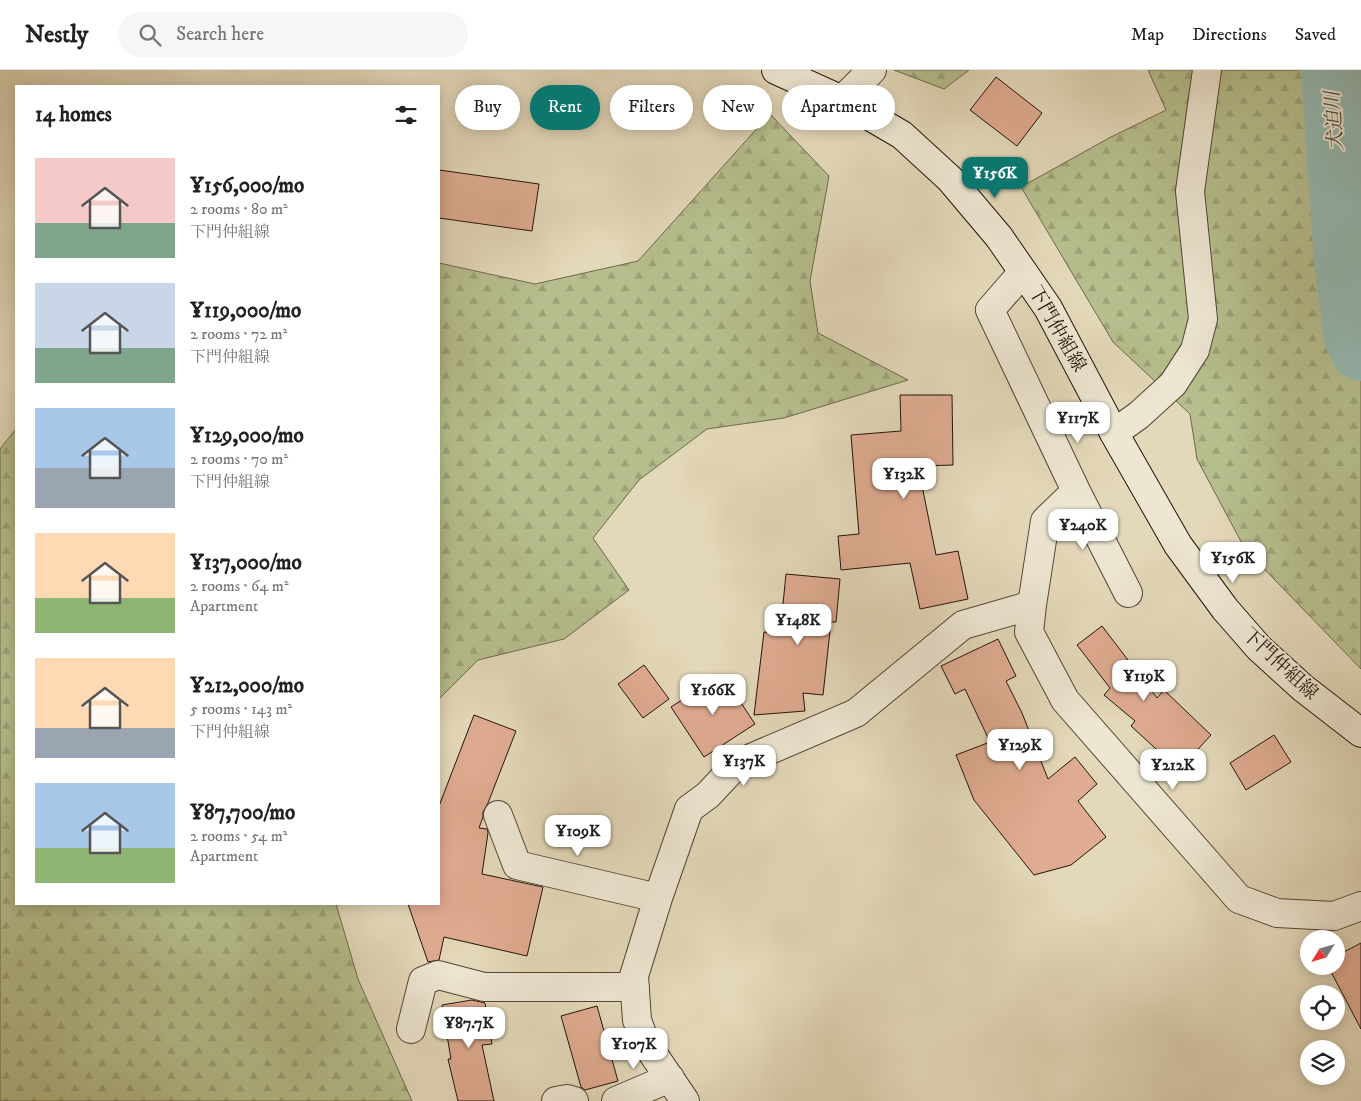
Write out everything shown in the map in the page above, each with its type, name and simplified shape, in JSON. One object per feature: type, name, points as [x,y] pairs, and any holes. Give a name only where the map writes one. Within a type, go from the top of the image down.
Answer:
[{"type":"street","name":"下門仲組線","points":[[776,70],[809,85]]},
{"type":"street","points":[[857,85],[872,70]]},
{"type":"street","points":[[1114,433],[1138,416],[1174,384],[1194,350],[1203,319],[1190,191],[1207,70]]},
{"type":"street","name":"下門仲組線","points":[[892,130],[902,136],[950,179],[999,237],[1048,308],[1114,433],[1178,545],[1225,609],[1259,648],[1288,675],[1361,732]]},
{"type":"street","points":[[1023,272],[990,310],[1076,490],[1128,593]]},
{"type":"street","points":[[1076,490],[1045,521],[1029,632],[1065,700],[1239,899],[1276,913],[1334,916],[1361,906]]},
{"type":"street","points":[[685,1101],[645,1042],[637,1020],[634,976],[658,898],[689,809],[708,795],[737,764],[856,713],[963,625],[1032,605]]},
{"type":"street","points":[[498,815],[517,865],[658,898]]},
{"type":"street","points":[[411,1029],[423,981],[438,976],[484,987],[635,987]]},
{"type":"street","points":[[616,1101],[670,1078]]},
{"type":"street","points":[[556,1101],[574,1101]]},
{"type":"green space","points":[[894,70],[969,70],[944,89]]},
{"type":"green space","points":[[1148,70],[1361,70],[1361,669],[1245,549],[1197,459],[1190,414],[1113,342],[1021,187],[1109,138],[1166,110]]},
{"type":"green space","points":[[772,116],[782,127],[782,130],[785,130],[829,176],[810,281],[818,333],[908,380],[784,418],[707,429],[639,480],[593,538],[629,590],[564,639],[478,660],[440,698],[440,263],[535,284],[638,261],[756,130],[772,130]]},
{"type":"green space","points":[[15,430],[15,905],[336,905],[358,979],[412,1101],[0,1101],[0,449]]},
{"type":"building","points":[[996,77],[1042,113],[1017,146],[970,110]]},
{"type":"building","points":[[440,170],[539,184],[532,231],[440,218]]},
{"type":"building","points":[[900,395],[952,395],[953,465],[918,466],[936,555],[958,551],[968,599],[920,609],[910,563],[841,570],[838,536],[859,534],[851,435],[901,431]]},
{"type":"building","points":[[786,574],[840,579],[836,622],[831,622],[823,695],[803,693],[805,711],[754,715],[764,632],[780,634]]},
{"type":"building","points":[[1102,626],[1157,698],[1164,690],[1211,735],[1179,770],[1131,726],[1135,721],[1104,695],[1110,688],[1077,645]]},
{"type":"building","points":[[998,639],[1016,676],[1006,681],[1022,713],[1048,779],[1075,757],[1097,784],[1078,801],[1106,837],[1071,865],[1034,875],[974,800],[956,755],[990,742],[965,689],[955,694],[941,666]]},
{"type":"building","points":[[644,665],[669,699],[643,718],[618,684]]},
{"type":"building","points":[[722,674],[755,724],[704,757],[671,707]]},
{"type":"building","points":[[474,715],[516,731],[483,812],[479,828],[487,829],[488,833],[482,874],[543,887],[527,956],[444,937],[439,960],[428,962],[408,905],[440,905],[440,803]]},
{"type":"building","points":[[1274,735],[1291,762],[1246,790],[1230,763]]},
{"type":"building","points":[[1361,943],[1361,1029],[1345,998],[1345,985],[1338,985],[1333,975],[1345,975],[1345,951]]},
{"type":"building","points":[[472,1000],[485,1003],[492,1044],[482,1045],[494,1101],[458,1101],[448,1059],[451,1059],[442,1005]]},
{"type":"building","points":[[597,1006],[618,1081],[585,1090],[581,1087],[561,1016]]},
{"type":"waterway","name":"犬迫川","points":[[1332,70],[1345,260],[1355,337],[1361,350]]}]
